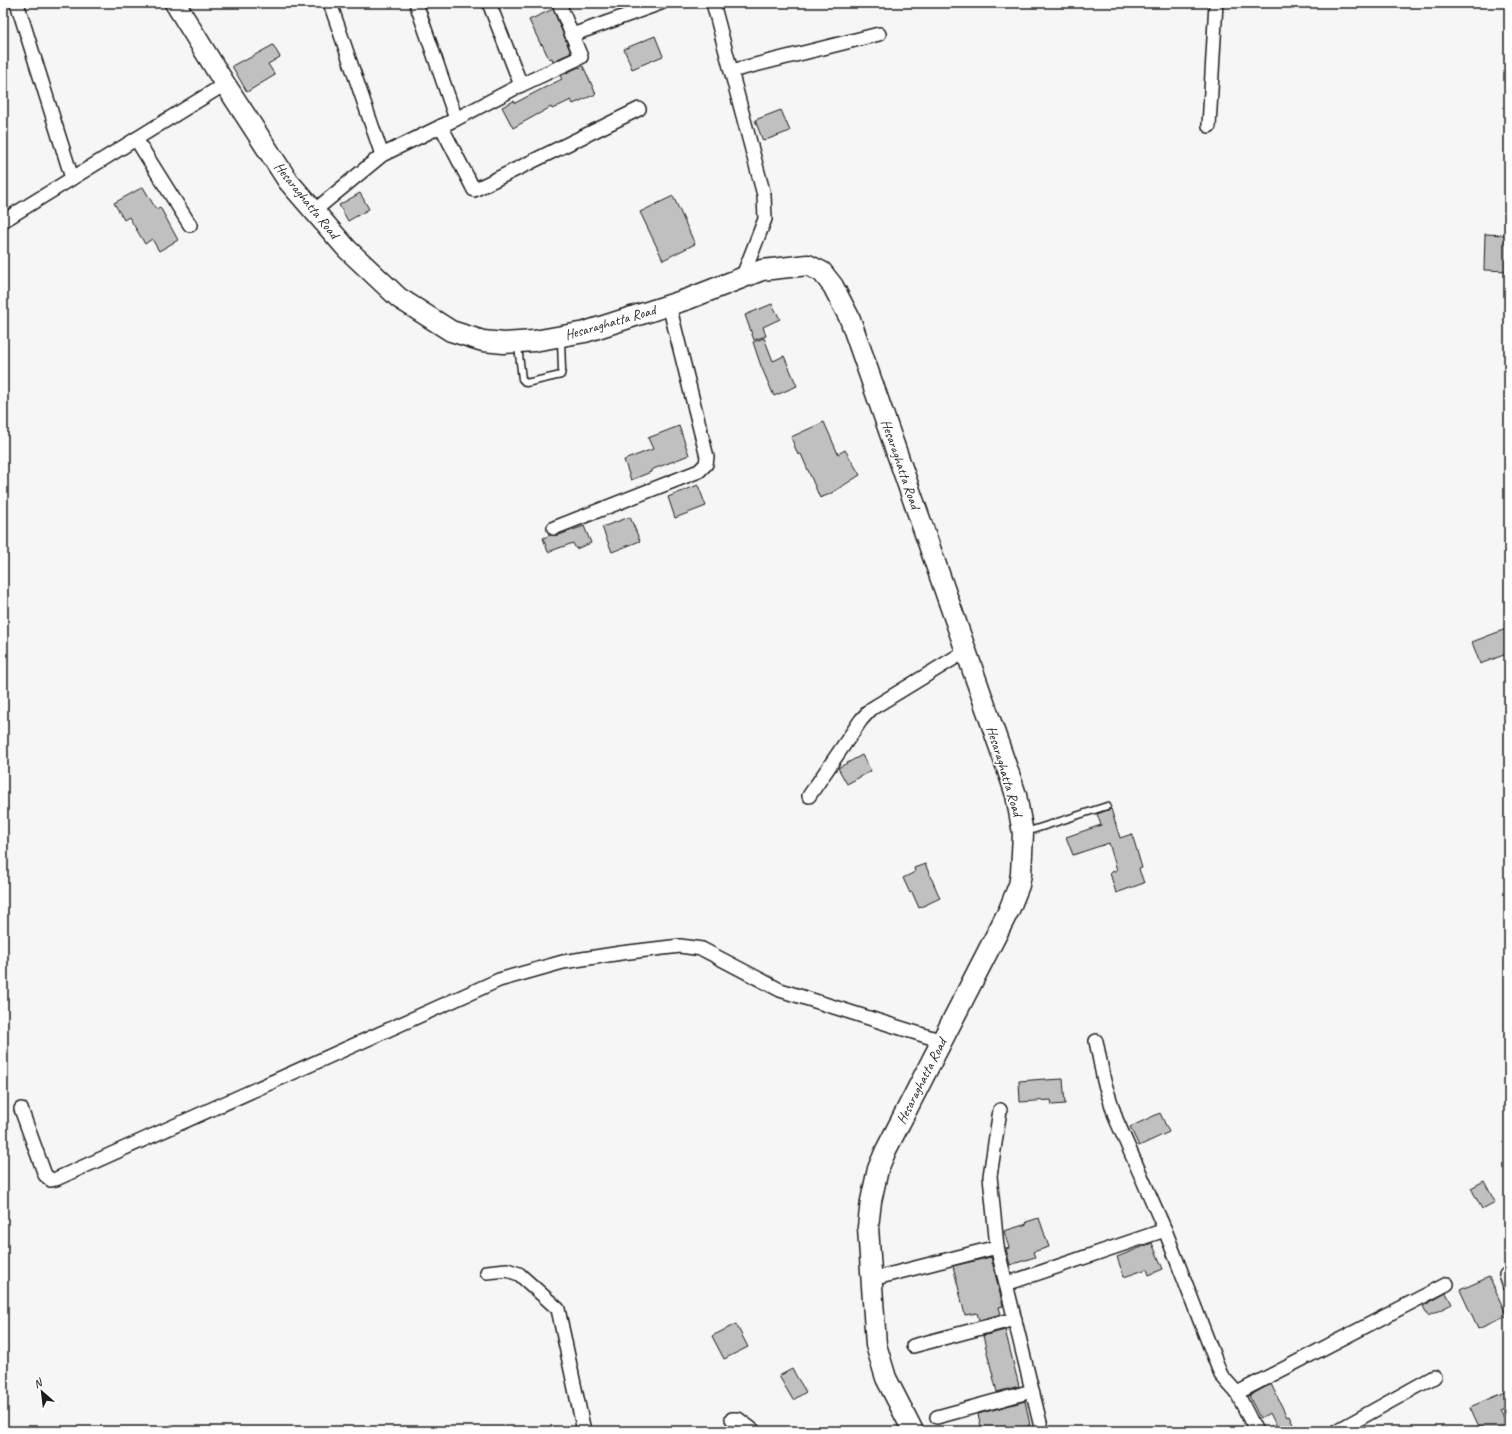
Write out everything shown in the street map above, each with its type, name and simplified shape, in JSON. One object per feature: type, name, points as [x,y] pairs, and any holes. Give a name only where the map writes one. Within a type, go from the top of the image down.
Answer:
[{"type":"main road","name":"Hesaraghatta Road","points":[[175,3],[288,181],[347,249],[399,298],[425,316],[451,331],[483,341],[504,343],[534,341],[585,332],[688,299],[762,270],[808,265],[822,272],[833,286],[850,319],[966,651],[1013,788],[1023,833],[1021,874],[1019,885],[1009,910],[886,1150],[878,1169],[871,1201],[868,1227],[876,1345],[886,1378],[913,1431]]},
{"type":"street","points":[[18,3],[72,178]]},
{"type":"street","points":[[330,3],[382,155]]},
{"type":"street","points":[[416,3],[456,119]]},
{"type":"street","points":[[489,3],[521,85]]},
{"type":"street","points":[[314,211],[382,155],[521,85],[581,57],[559,3]]},
{"type":"street","points":[[572,35],[661,3]]},
{"type":"street","points":[[713,3],[764,195],[765,219],[742,278]]},
{"type":"street","points":[[1209,126],[1216,3]]},
{"type":"street","points":[[731,71],[879,34]]},
{"type":"street","points":[[3,221],[225,84]]},
{"type":"street","points":[[441,126],[474,190],[639,110]]},
{"type":"street","points":[[136,139],[190,225]]},
{"type":"street","points":[[554,528],[699,471],[706,464],[708,457],[669,305]]},
{"type":"street","points":[[809,796],[861,720],[871,709],[966,651]]},
{"type":"street","points":[[22,1110],[45,1175],[51,1180],[56,1179],[499,980],[563,962],[680,946],[702,949],[780,990],[942,1041]]},
{"type":"street","points":[[1096,1041],[1104,1081],[1116,1120],[1165,1230],[1221,1375],[1237,1392],[1256,1431]]},
{"type":"street","points":[[1000,1110],[990,1176],[997,1247],[1042,1431]]},
{"type":"street","points":[[1006,1284],[1165,1230]]},
{"type":"street","points":[[872,1279],[997,1247]]},
{"type":"street","points":[[487,1272],[507,1270],[519,1274],[558,1309],[584,1431]]},
{"type":"street","points":[[1237,1392],[1447,1284]]},
{"type":"street","points":[[913,1346],[1014,1320]]},
{"type":"street","points":[[1337,1431],[1434,1377]]},
{"type":"street","points":[[937,1417],[1032,1391]]},
{"type":"street","points":[[732,1419],[738,1419],[754,1431]]},
{"type":"lane","points":[[518,342],[522,379],[526,383],[560,375],[562,370],[561,336]]},
{"type":"lane","points":[[1023,833],[1107,806]]},
{"type":"building","points":[[553,9],[571,53],[553,61],[552,58],[549,59],[529,20]]},
{"type":"building","points":[[655,36],[663,56],[632,69],[624,49]]},
{"type":"building","points":[[273,45],[280,57],[268,64],[275,75],[247,92],[232,66]]},
{"type":"building","points":[[583,66],[596,94],[573,104],[571,100],[552,109],[551,107],[513,128],[502,107],[514,101],[515,103],[562,79],[560,76]]},
{"type":"building","points":[[781,110],[790,131],[763,141],[755,120]]},
{"type":"building","points":[[143,187],[156,209],[160,207],[178,240],[159,251],[152,239],[145,244],[129,217],[124,220],[114,203]]},
{"type":"building","points":[[360,193],[369,209],[348,221],[339,205]]},
{"type":"building","points":[[673,196],[695,244],[663,260],[640,212]]},
{"type":"building","points":[[1485,234],[1509,235],[1509,271],[1484,270]]},
{"type":"building","points":[[772,304],[780,319],[763,327],[766,336],[754,340],[745,315]]},
{"type":"building","points":[[764,338],[773,361],[784,356],[797,386],[774,396],[761,366],[753,342]]},
{"type":"building","points":[[824,422],[838,454],[845,450],[860,475],[830,494],[820,498],[801,454],[798,455],[791,437]]},
{"type":"building","points":[[679,426],[689,455],[651,470],[651,472],[631,480],[624,460],[653,449],[648,438]]},
{"type":"building","points":[[698,485],[706,506],[675,518],[668,497]]},
{"type":"building","points":[[630,517],[640,541],[612,552],[602,527]]},
{"type":"building","points":[[584,526],[591,543],[576,549],[573,543],[548,552],[543,538],[551,535],[559,535]]},
{"type":"building","points":[[1506,629],[1509,636],[1509,653],[1480,664],[1472,642]]},
{"type":"building","points":[[862,755],[871,771],[847,784],[838,768]]},
{"type":"building","points":[[1111,809],[1120,838],[1132,834],[1142,868],[1139,869],[1144,883],[1116,893],[1110,873],[1117,870],[1109,843],[1073,855],[1066,837],[1101,825],[1097,814]]},
{"type":"building","points":[[925,864],[940,898],[919,908],[912,892],[910,893],[903,878],[915,872],[914,868]]},
{"type":"building","points":[[1063,1079],[1065,1104],[1052,1105],[1051,1100],[1020,1102],[1019,1081]]},
{"type":"building","points":[[1160,1113],[1169,1132],[1139,1146],[1130,1127]]},
{"type":"building","points":[[1484,1181],[1495,1202],[1482,1209],[1471,1188]]},
{"type":"building","points":[[1039,1218],[1049,1247],[1033,1252],[1035,1257],[1010,1265],[1006,1249],[1009,1248],[1004,1231],[1027,1224],[1026,1222]]},
{"type":"building","points":[[1152,1243],[1163,1269],[1149,1275],[1147,1269],[1124,1277],[1117,1257]]},
{"type":"building","points":[[991,1257],[1003,1306],[999,1307],[1001,1314],[979,1320],[977,1313],[965,1315],[953,1266]]},
{"type":"building","points":[[1489,1277],[1507,1316],[1478,1329],[1460,1290]]},
{"type":"building","points":[[1446,1293],[1452,1304],[1428,1316],[1423,1306]]},
{"type":"building","points":[[736,1324],[748,1347],[724,1359],[712,1336]]},
{"type":"building","points":[[1005,1330],[1019,1386],[997,1392],[983,1336]]},
{"type":"building","points":[[792,1369],[806,1392],[793,1400],[779,1376]]},
{"type":"building","points":[[1271,1384],[1287,1417],[1289,1416],[1296,1431],[1279,1431],[1270,1413],[1260,1418],[1249,1396]]},
{"type":"building","points":[[1509,1390],[1509,1405],[1500,1409],[1509,1431],[1481,1431],[1470,1407]]},
{"type":"building","points":[[1025,1401],[1030,1425],[1028,1425],[1029,1431],[982,1431],[978,1414]]}]
